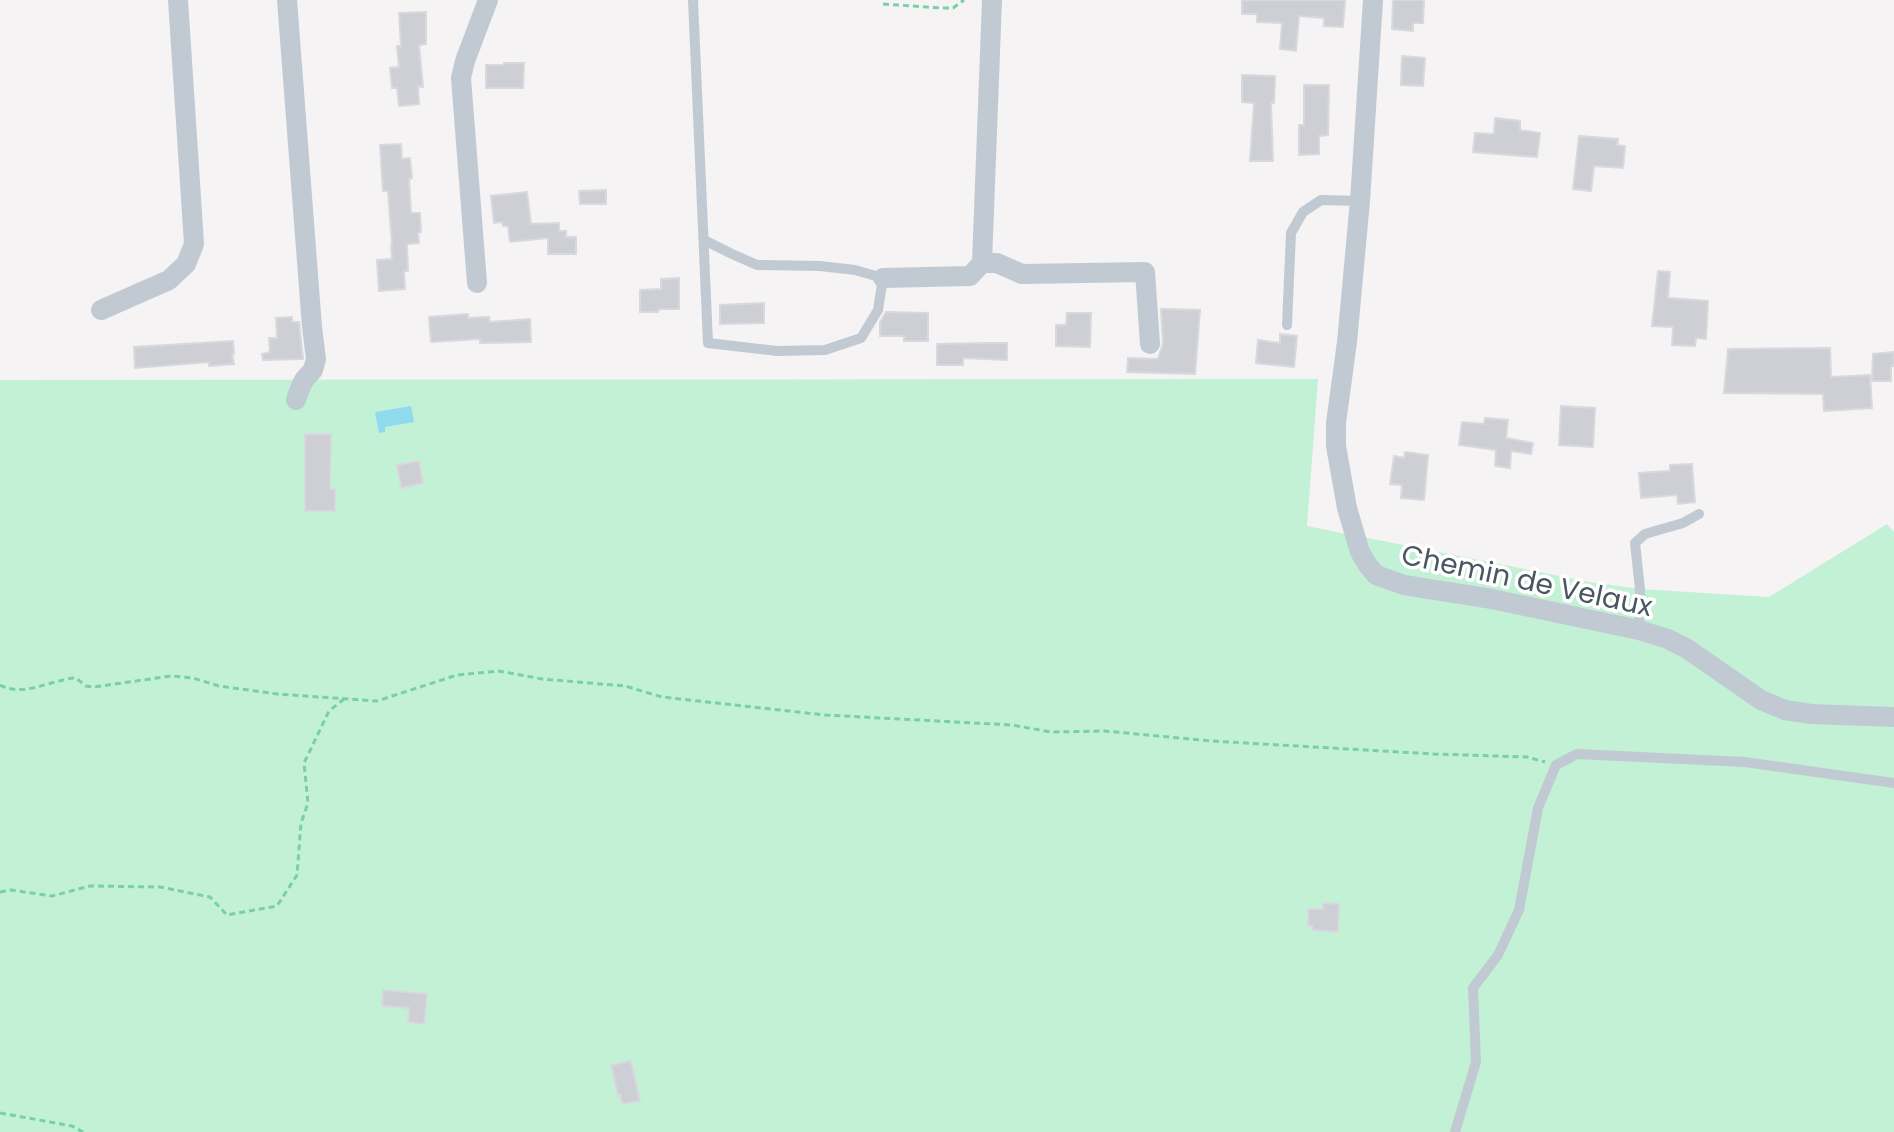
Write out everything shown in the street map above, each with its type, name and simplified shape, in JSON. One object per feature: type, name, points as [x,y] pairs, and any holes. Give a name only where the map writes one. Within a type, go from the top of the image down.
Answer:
[{"type":"street","points":[[101,310],[169,280],[186,264],[194,244],[178,0]]},
{"type":"street","points":[[287,0],[316,359],[296,400]]},
{"type":"street","points":[[477,283],[461,78],[488,0]]},
{"type":"street","points":[[883,278],[970,276],[982,263],[992,0]]},
{"type":"street","name":"Chemin de Velaux","points":[[1373,0],[1360,201],[1336,423],[1336,446],[1347,508],[1360,552],[1367,564],[1376,575],[1404,585],[1492,599],[1668,639],[1761,700],[1785,710],[1894,717]]},
{"type":"street","points":[[982,263],[997,263],[1022,274],[1145,272],[1150,344]]},
{"type":"lane","points":[[693,0],[708,343],[777,351],[825,350],[861,338],[878,310],[883,278],[855,270],[820,266],[757,265],[704,240]]},
{"type":"lane","points":[[1287,325],[1291,233],[1303,212],[1321,200],[1360,201]]},
{"type":"lane","points":[[1639,630],[1640,589],[1635,543],[1645,534],[1683,523],[1699,514]]},
{"type":"lane","points":[[1455,1132],[1476,1062],[1473,988],[1498,955],[1519,910],[1538,808],[1556,765],[1577,754],[1714,760],[1894,783]]},
{"type":"path","points":[[883,4],[953,8],[964,0]]},
{"type":"path","points":[[0,685],[9,690],[47,686],[76,678],[86,686],[94,687],[171,676],[277,694],[377,701],[457,675],[499,671],[542,679],[625,686],[662,697],[825,715],[1012,725],[1051,732],[1105,731],[1211,741],[1527,757],[1556,765]]},
{"type":"path","points":[[0,892],[11,890],[52,896],[90,886],[160,887],[210,897],[227,915],[277,906],[297,875],[301,823],[308,803],[304,763],[329,711],[344,699]]},
{"type":"path","points":[[0,1113],[72,1126],[83,1132]]},
{"type":"green space","points":[[1318,379],[1307,526],[1590,582],[1640,589],[1769,597],[1887,524],[1894,532],[1894,1132],[0,1132],[0,380]]},
{"type":"water","points":[[411,406],[414,422],[385,427],[385,432],[379,433],[375,412]]},
{"type":"building","points":[[1242,0],[1345,0],[1343,27],[1324,26],[1324,18],[1299,16],[1296,51],[1280,49],[1282,23],[1257,22],[1257,14],[1242,14]]},
{"type":"building","points":[[1393,0],[1424,0],[1423,23],[1413,23],[1413,31],[1392,29]]},
{"type":"building","points":[[426,12],[426,44],[419,45],[423,87],[418,86],[419,104],[399,106],[397,88],[392,88],[390,68],[399,67],[399,13]]},
{"type":"building","points":[[1402,56],[1425,58],[1423,86],[1401,85]]},
{"type":"building","points":[[524,63],[523,88],[486,88],[486,65]]},
{"type":"building","points":[[1242,75],[1275,76],[1274,103],[1271,103],[1273,161],[1250,161],[1254,103],[1242,102]]},
{"type":"building","points":[[1304,85],[1329,85],[1328,135],[1319,136],[1319,154],[1299,155],[1299,125],[1304,125]]},
{"type":"building","points":[[1495,118],[1520,121],[1520,130],[1540,133],[1537,157],[1473,152],[1475,133],[1494,134]]},
{"type":"building","points":[[1579,136],[1618,139],[1617,145],[1625,146],[1623,168],[1594,166],[1591,191],[1573,189]]},
{"type":"building","points":[[401,144],[402,159],[410,158],[411,213],[420,213],[421,232],[418,233],[419,243],[407,244],[405,289],[379,291],[377,260],[392,259],[388,191],[383,191],[380,145]]},
{"type":"building","points":[[606,190],[606,204],[580,204],[579,191]]},
{"type":"building","points":[[527,192],[531,224],[559,223],[559,231],[566,231],[566,237],[576,237],[576,254],[548,254],[548,238],[510,242],[508,226],[503,226],[502,222],[494,223],[491,196]]},
{"type":"building","points":[[1658,271],[1670,272],[1668,298],[1708,301],[1706,339],[1696,338],[1695,346],[1672,345],[1673,327],[1652,326]]},
{"type":"building","points":[[679,278],[679,309],[640,312],[640,290],[661,289],[661,279]]},
{"type":"building","points":[[764,303],[764,323],[720,324],[720,305]]},
{"type":"building","points":[[1161,309],[1200,310],[1195,374],[1127,372],[1128,358],[1158,359],[1163,343]]},
{"type":"building","points":[[886,312],[928,313],[928,341],[904,341],[904,336],[880,336],[880,322]]},
{"type":"building","points":[[1067,313],[1091,313],[1090,347],[1056,346],[1056,325],[1066,325]]},
{"type":"building","points":[[468,314],[468,318],[489,317],[490,322],[530,319],[531,342],[480,343],[480,339],[431,342],[429,317]]},
{"type":"building","points":[[292,317],[292,322],[299,322],[303,359],[263,360],[262,354],[270,352],[269,338],[277,338],[276,318]]},
{"type":"building","points":[[1280,334],[1297,336],[1294,367],[1256,363],[1258,340],[1280,343]]},
{"type":"building","points":[[233,341],[234,364],[209,366],[209,362],[135,368],[134,347]]},
{"type":"building","points":[[1007,343],[1007,360],[963,358],[963,365],[937,365],[937,344]]},
{"type":"building","points":[[1830,348],[1831,377],[1870,375],[1872,408],[1824,411],[1823,394],[1724,393],[1728,349]]},
{"type":"building","points":[[1894,352],[1891,381],[1872,381],[1873,354]]},
{"type":"building","points":[[1561,406],[1595,408],[1593,447],[1559,445]]},
{"type":"building","points":[[1485,418],[1508,420],[1506,438],[1533,443],[1531,454],[1511,451],[1510,468],[1495,466],[1496,450],[1459,445],[1462,422],[1484,424]]},
{"type":"building","points":[[305,434],[331,434],[330,489],[335,489],[335,511],[305,511]]},
{"type":"building","points":[[1405,452],[1428,455],[1424,500],[1401,498],[1402,485],[1390,484],[1394,456],[1404,458]]},
{"type":"building","points":[[419,461],[423,483],[401,488],[397,465]]},
{"type":"building","points":[[1692,464],[1695,502],[1678,504],[1677,495],[1641,498],[1639,473],[1670,471],[1670,465]]},
{"type":"building","points":[[1323,903],[1339,904],[1338,932],[1312,930],[1312,926],[1308,926],[1308,909],[1323,909]]},
{"type":"building","points":[[383,990],[427,994],[424,1024],[408,1022],[409,1008],[382,1006]]},
{"type":"building","points":[[631,1061],[640,1101],[622,1104],[611,1065]]}]
